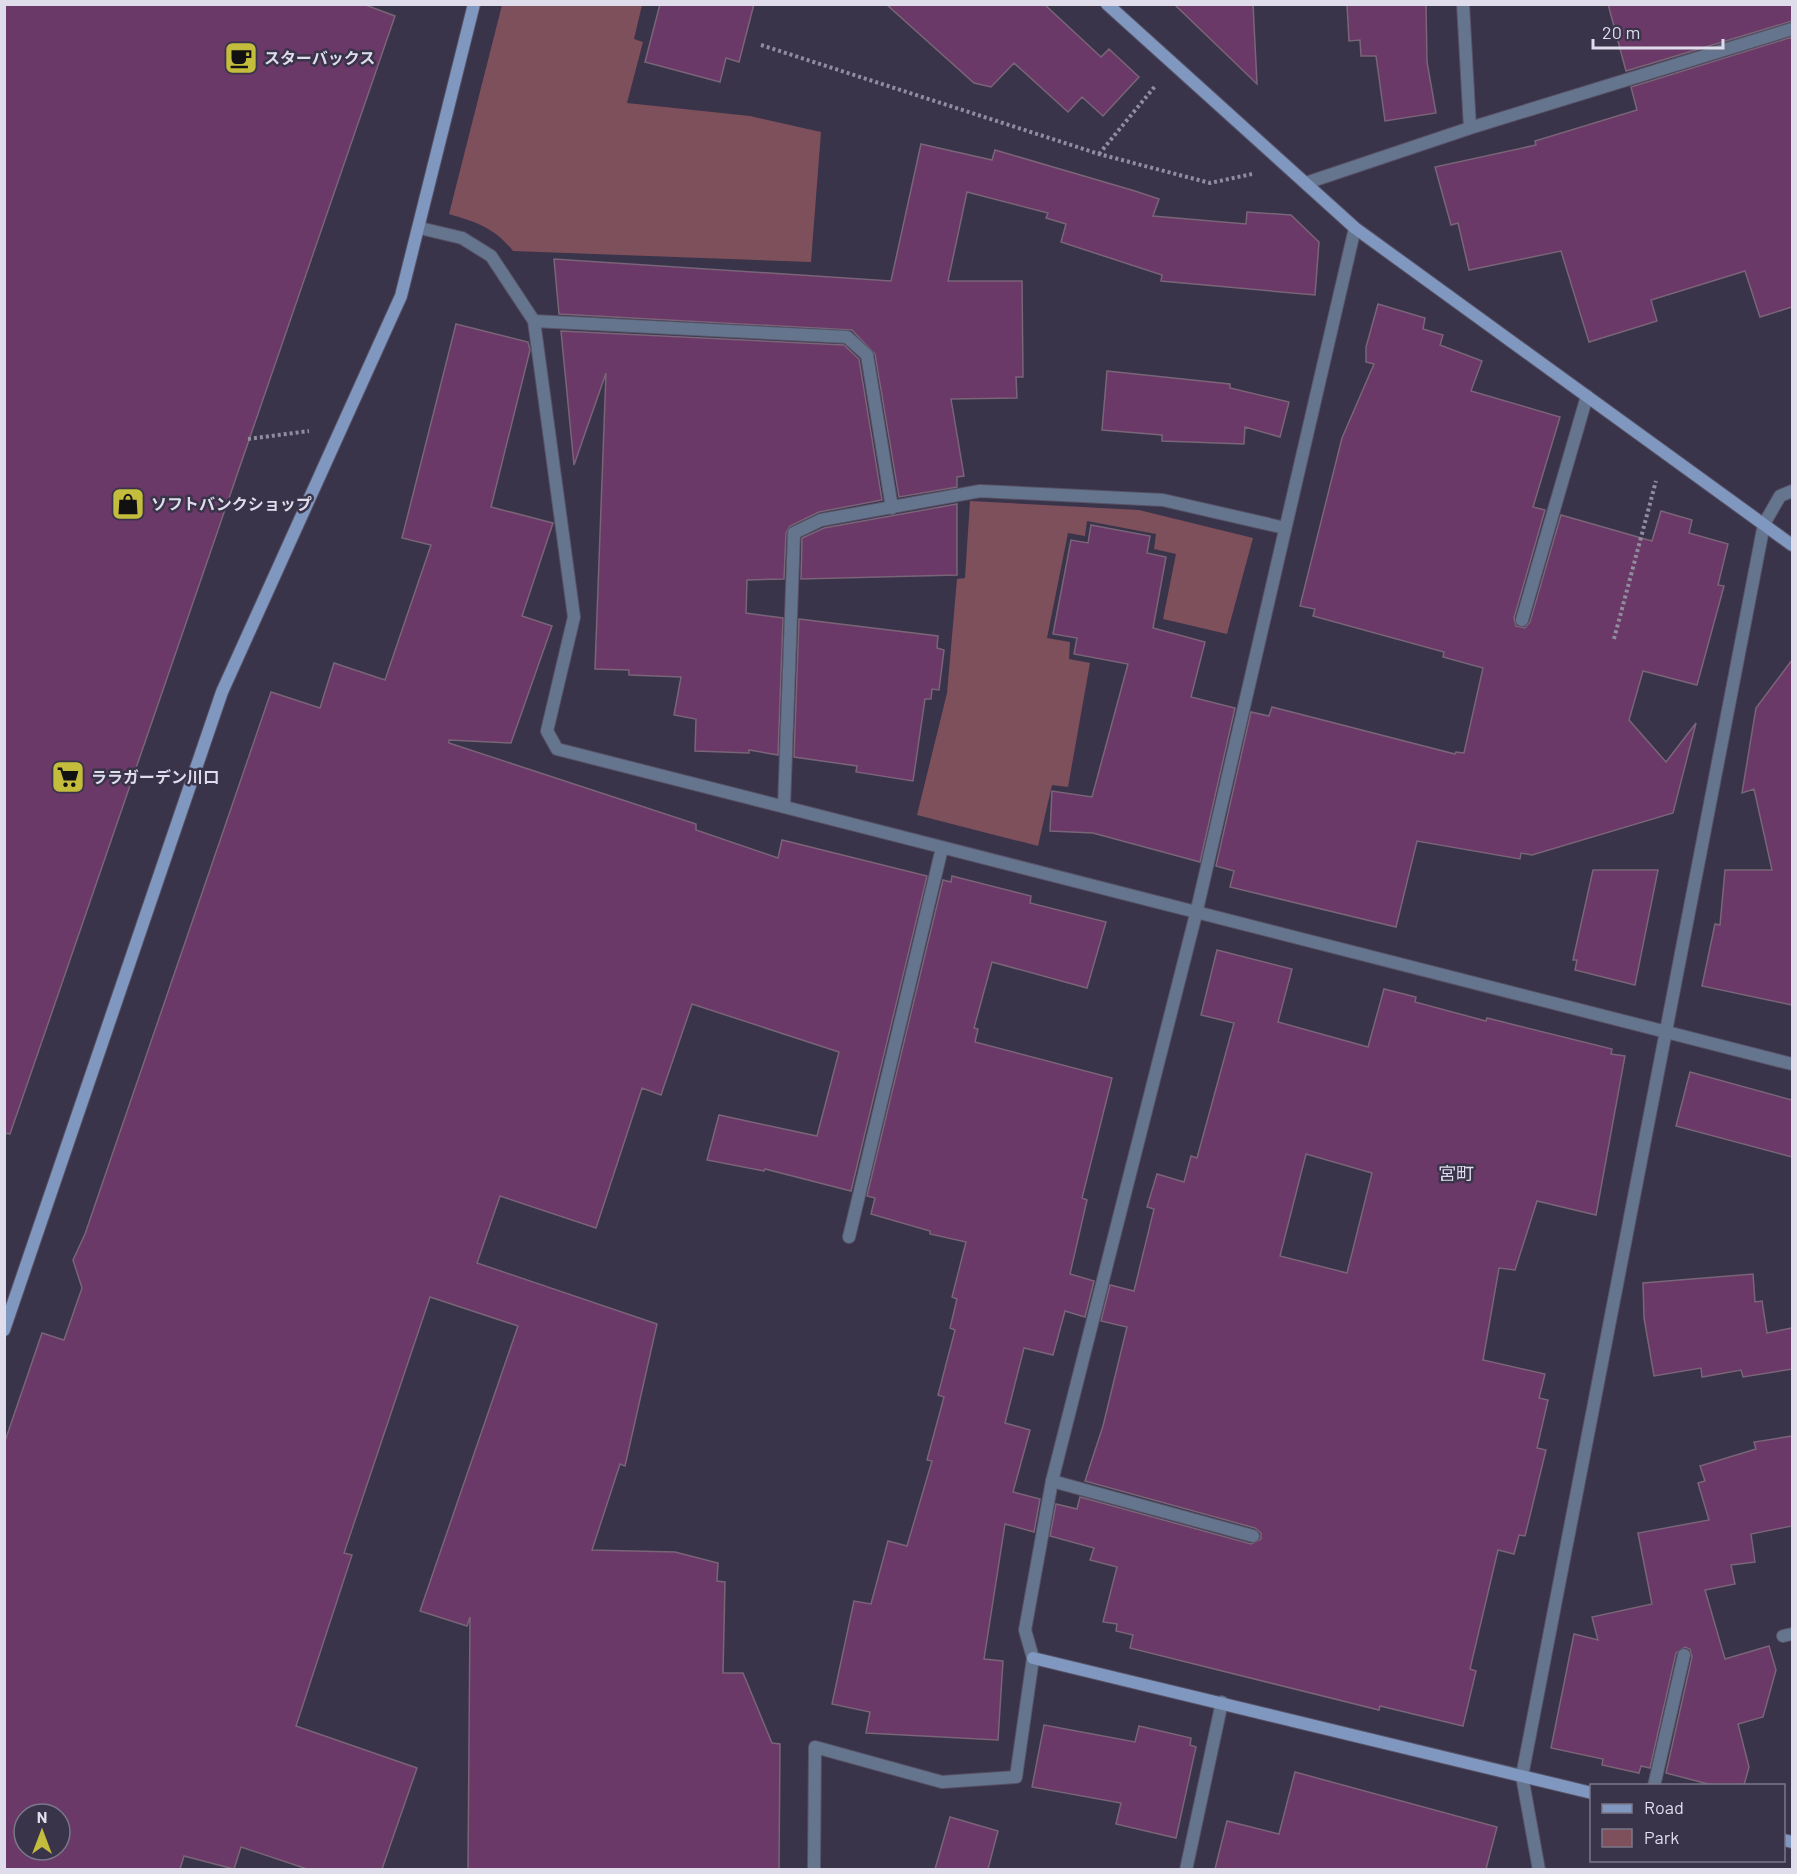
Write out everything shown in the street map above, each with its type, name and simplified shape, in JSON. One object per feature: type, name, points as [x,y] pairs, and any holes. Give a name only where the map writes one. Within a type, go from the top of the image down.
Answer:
[{"type":"street","points":[[4,1330],[222,692],[401,296],[420,228],[474,4]]},
{"type":"street","points":[[1107,4],[1354,228],[1792,545]]},
{"type":"street","points":[[1463,4],[1470,128]]},
{"type":"street","points":[[1306,183],[1470,128],[1792,29]]},
{"type":"street","points":[[420,228],[462,238],[491,256],[534,321],[574,617],[547,730],[557,749],[1196,914],[1792,1064]]},
{"type":"street","points":[[814,1869],[815,1747],[942,1782],[1016,1777],[1033,1658],[1025,1630],[1052,1481],[1196,914],[1354,228]]},
{"type":"street","points":[[534,321],[847,337],[867,355],[892,508]]},
{"type":"street","points":[[1522,620],[1587,396]]},
{"type":"street","points":[[784,807],[794,532],[821,519],[980,491],[1152,499],[1285,528]]},
{"type":"street","points":[[1539,1869],[1522,1776],[1764,524],[1780,496],[1792,491]]},
{"type":"street","points":[[849,1237],[942,848]]},
{"type":"street","points":[[1052,1481],[1253,1536]]},
{"type":"street","points":[[1654,1784],[1684,1655]]},
{"type":"street","points":[[1033,1658],[1590,1793]]},
{"type":"street","points":[[1186,1869],[1221,1702]]},
{"type":"path","points":[[761,45],[1099,154],[1210,183],[1287,166]]},
{"type":"path","points":[[1099,154],[1173,63]]},
{"type":"path","points":[[248,439],[310,431]]},
{"type":"path","points":[[1614,639],[1664,451]]},
{"type":"green space","points":[[502,5],[642,5],[634,39],[643,42],[627,103],[750,116],[821,132],[811,262],[513,251],[492,231],[449,214]]},
{"type":"green space","points":[[970,501],[1139,510],[1253,538],[1227,634],[1163,619],[1176,554],[1154,549],[1156,534],[1087,521],[1085,536],[1068,533],[1047,638],[1070,642],[1069,659],[1090,663],[1068,787],[1052,785],[1038,846],[917,815],[947,693],[957,579],[965,578]]},
{"type":"building","name":"ララガーデン川口","points":[[4,4],[363,4],[395,16],[10,1134],[4,1133]]},
{"type":"building","points":[[660,4],[754,4],[739,62],[726,58],[720,82],[645,62]]},
{"type":"building","points":[[886,4],[1044,4],[1101,57],[1109,49],[1139,77],[1103,116],[1082,97],[1068,112],[1014,63],[991,87],[974,83]]},
{"type":"building","points":[[1174,4],[1253,4],[1257,84]]},
{"type":"building","points":[[1347,4],[1426,4],[1427,62],[1436,113],[1385,121],[1376,56],[1361,56],[1360,40],[1349,41]]},
{"type":"building","points":[[1608,4],[1792,4],[1792,21],[1626,71]]},
{"type":"building","points":[[1792,37],[1792,307],[1760,317],[1745,271],[1651,300],[1657,321],[1589,342],[1561,251],[1469,270],[1458,223],[1451,225],[1435,167],[1536,145],[1535,141],[1637,110],[1631,87]]},
{"type":"building","points":[[921,144],[992,160],[995,150],[1135,191],[1159,199],[1153,216],[1246,224],[1247,212],[1291,215],[1319,242],[1315,295],[1161,281],[1162,275],[1061,242],[1066,224],[1046,218],[1048,213],[967,192],[948,281],[1022,281],[1023,377],[1016,377],[1017,398],[951,399],[964,476],[957,477],[957,487],[899,497],[875,354],[852,330],[559,314],[554,259],[891,281]]},
{"type":"building","points":[[1378,304],[1425,318],[1423,329],[1443,335],[1440,345],[1482,361],[1471,391],[1560,417],[1533,507],[1545,510],[1514,618],[1516,626],[1525,628],[1530,622],[1561,515],[1652,541],[1661,511],[1692,520],[1689,533],[1728,544],[1718,585],[1724,586],[1697,685],[1643,671],[1629,720],[1666,762],[1696,723],[1673,813],[1532,855],[1521,853],[1520,859],[1417,841],[1396,927],[1230,887],[1234,871],[1216,866],[1251,712],[1269,716],[1272,707],[1455,754],[1456,752],[1464,753],[1483,668],[1443,657],[1444,652],[1313,616],[1315,609],[1300,606],[1342,438],[1374,364],[1366,362],[1366,347]]},
{"type":"building","points":[[456,324],[528,342],[530,350],[491,507],[553,523],[522,616],[552,626],[511,743],[449,740],[449,743],[696,824],[696,830],[778,858],[782,840],[927,876],[851,1191],[765,1169],[764,1171],[707,1160],[719,1115],[817,1136],[839,1052],[692,1004],[661,1095],[642,1088],[596,1228],[500,1196],[477,1263],[657,1324],[625,1466],[620,1464],[592,1550],[675,1552],[718,1563],[717,1581],[725,1582],[723,1673],[743,1673],[772,1743],[780,1744],[779,1869],[468,1869],[470,1617],[467,1626],[420,1611],[518,1326],[430,1297],[344,1553],[352,1555],[296,1726],[417,1768],[382,1869],[307,1869],[241,1847],[234,1869],[184,1856],[180,1869],[4,1869],[4,1444],[42,1333],[64,1340],[82,1288],[73,1260],[85,1234],[271,692],[320,708],[334,663],[385,680],[431,545],[402,538]]},
{"type":"building","points":[[561,331],[844,345],[859,359],[882,500],[819,512],[790,526],[786,533],[784,579],[747,580],[746,613],[783,618],[778,755],[749,750],[749,753],[695,751],[696,719],[674,715],[681,677],[629,675],[629,670],[595,669],[606,373],[574,465]]},
{"type":"building","points":[[1107,371],[1230,384],[1230,388],[1289,402],[1280,437],[1245,427],[1244,444],[1162,441],[1162,435],[1102,430]]},
{"type":"building","points":[[957,504],[957,575],[801,579],[802,538],[824,528]]},
{"type":"building","points":[[1091,525],[1150,536],[1147,553],[1166,557],[1153,628],[1205,642],[1191,697],[1235,708],[1200,862],[1093,833],[1050,831],[1052,791],[1092,797],[1128,664],[1074,654],[1077,638],[1053,634],[1071,540],[1088,543]]},
{"type":"building","points":[[799,619],[938,636],[937,648],[944,650],[939,690],[932,689],[931,699],[925,699],[913,781],[856,772],[857,766],[794,757]]},
{"type":"building","points":[[1792,660],[1792,1005],[1702,986],[1715,924],[1720,925],[1725,870],[1772,870],[1754,789],[1742,793],[1756,708]]},
{"type":"building","points":[[1593,870],[1658,870],[1635,985],[1575,970],[1577,960],[1573,960]]},
{"type":"building","points":[[952,876],[1031,896],[1030,903],[1106,922],[1087,988],[992,962],[974,1028],[978,1029],[975,1042],[1112,1078],[1082,1198],[1087,1200],[1070,1274],[1094,1281],[1085,1317],[1065,1311],[1053,1355],[1024,1348],[1005,1423],[1030,1430],[1013,1492],[1040,1499],[1034,1532],[1005,1524],[984,1659],[1003,1661],[998,1740],[866,1733],[870,1712],[832,1704],[854,1601],[871,1604],[888,1541],[907,1546],[932,1461],[927,1460],[944,1397],[938,1395],[955,1330],[950,1328],[957,1299],[952,1297],[966,1242],[930,1234],[930,1231],[871,1214],[875,1198],[867,1196],[943,880],[951,882]]},
{"type":"building","points":[[1217,950],[1292,969],[1278,1022],[1368,1047],[1384,989],[1416,997],[1415,1002],[1486,1021],[1487,1018],[1612,1049],[1611,1054],[1625,1056],[1596,1215],[1537,1201],[1515,1270],[1499,1268],[1483,1360],[1545,1374],[1539,1398],[1548,1400],[1537,1448],[1546,1450],[1525,1536],[1519,1535],[1514,1554],[1498,1550],[1470,1669],[1476,1671],[1463,1726],[1380,1706],[1379,1710],[1130,1648],[1133,1635],[1116,1631],[1117,1624],[1103,1622],[1117,1567],[1090,1560],[1094,1548],[1050,1536],[1056,1504],[1077,1509],[1080,1497],[1251,1544],[1261,1539],[1261,1533],[1255,1528],[1085,1481],[1103,1426],[1127,1327],[1101,1321],[1110,1285],[1134,1291],[1154,1209],[1147,1207],[1157,1174],[1184,1182],[1191,1156],[1197,1158],[1234,1023],[1201,1015]],"holes":[[[1306,1154],[1372,1173],[1347,1273],[1280,1256]]]},
{"type":"building","points":[[1690,1072],[1792,1100],[1792,1157],[1676,1126]]},
{"type":"building","points":[[1753,1274],[1755,1302],[1762,1301],[1767,1333],[1792,1328],[1792,1369],[1743,1377],[1741,1370],[1702,1377],[1701,1368],[1654,1376],[1644,1318],[1643,1283]]},
{"type":"building","points":[[1792,1436],[1792,1526],[1751,1534],[1755,1562],[1731,1565],[1735,1584],[1705,1590],[1725,1659],[1769,1646],[1776,1670],[1763,1717],[1738,1724],[1749,1767],[1744,1784],[1708,1784],[1666,1773],[1692,1657],[1690,1649],[1685,1647],[1676,1653],[1650,1768],[1641,1766],[1639,1773],[1602,1765],[1603,1759],[1551,1748],[1574,1634],[1598,1640],[1592,1617],[1652,1604],[1638,1533],[1709,1520],[1698,1483],[1705,1481],[1700,1466],[1756,1449],[1754,1442]]},
{"type":"building","points":[[1044,1725],[1135,1742],[1139,1726],[1191,1738],[1190,1745],[1196,1747],[1176,1838],[1116,1824],[1121,1803],[1032,1787]]},
{"type":"building","points":[[1295,1772],[1497,1827],[1486,1869],[1215,1869],[1227,1821],[1279,1834]]},
{"type":"building","points":[[950,1817],[998,1831],[988,1869],[935,1869]]},
{"type":"place","name":"スターバックス","points":[[241,58]]},
{"type":"place","name":"ソフトバンクショップ","points":[[128,504]]},
{"type":"place","name":"ララガーデン川口","points":[[68,777]]},
{"type":"district","name":"宮町","points":[[1456,1174]]}]
